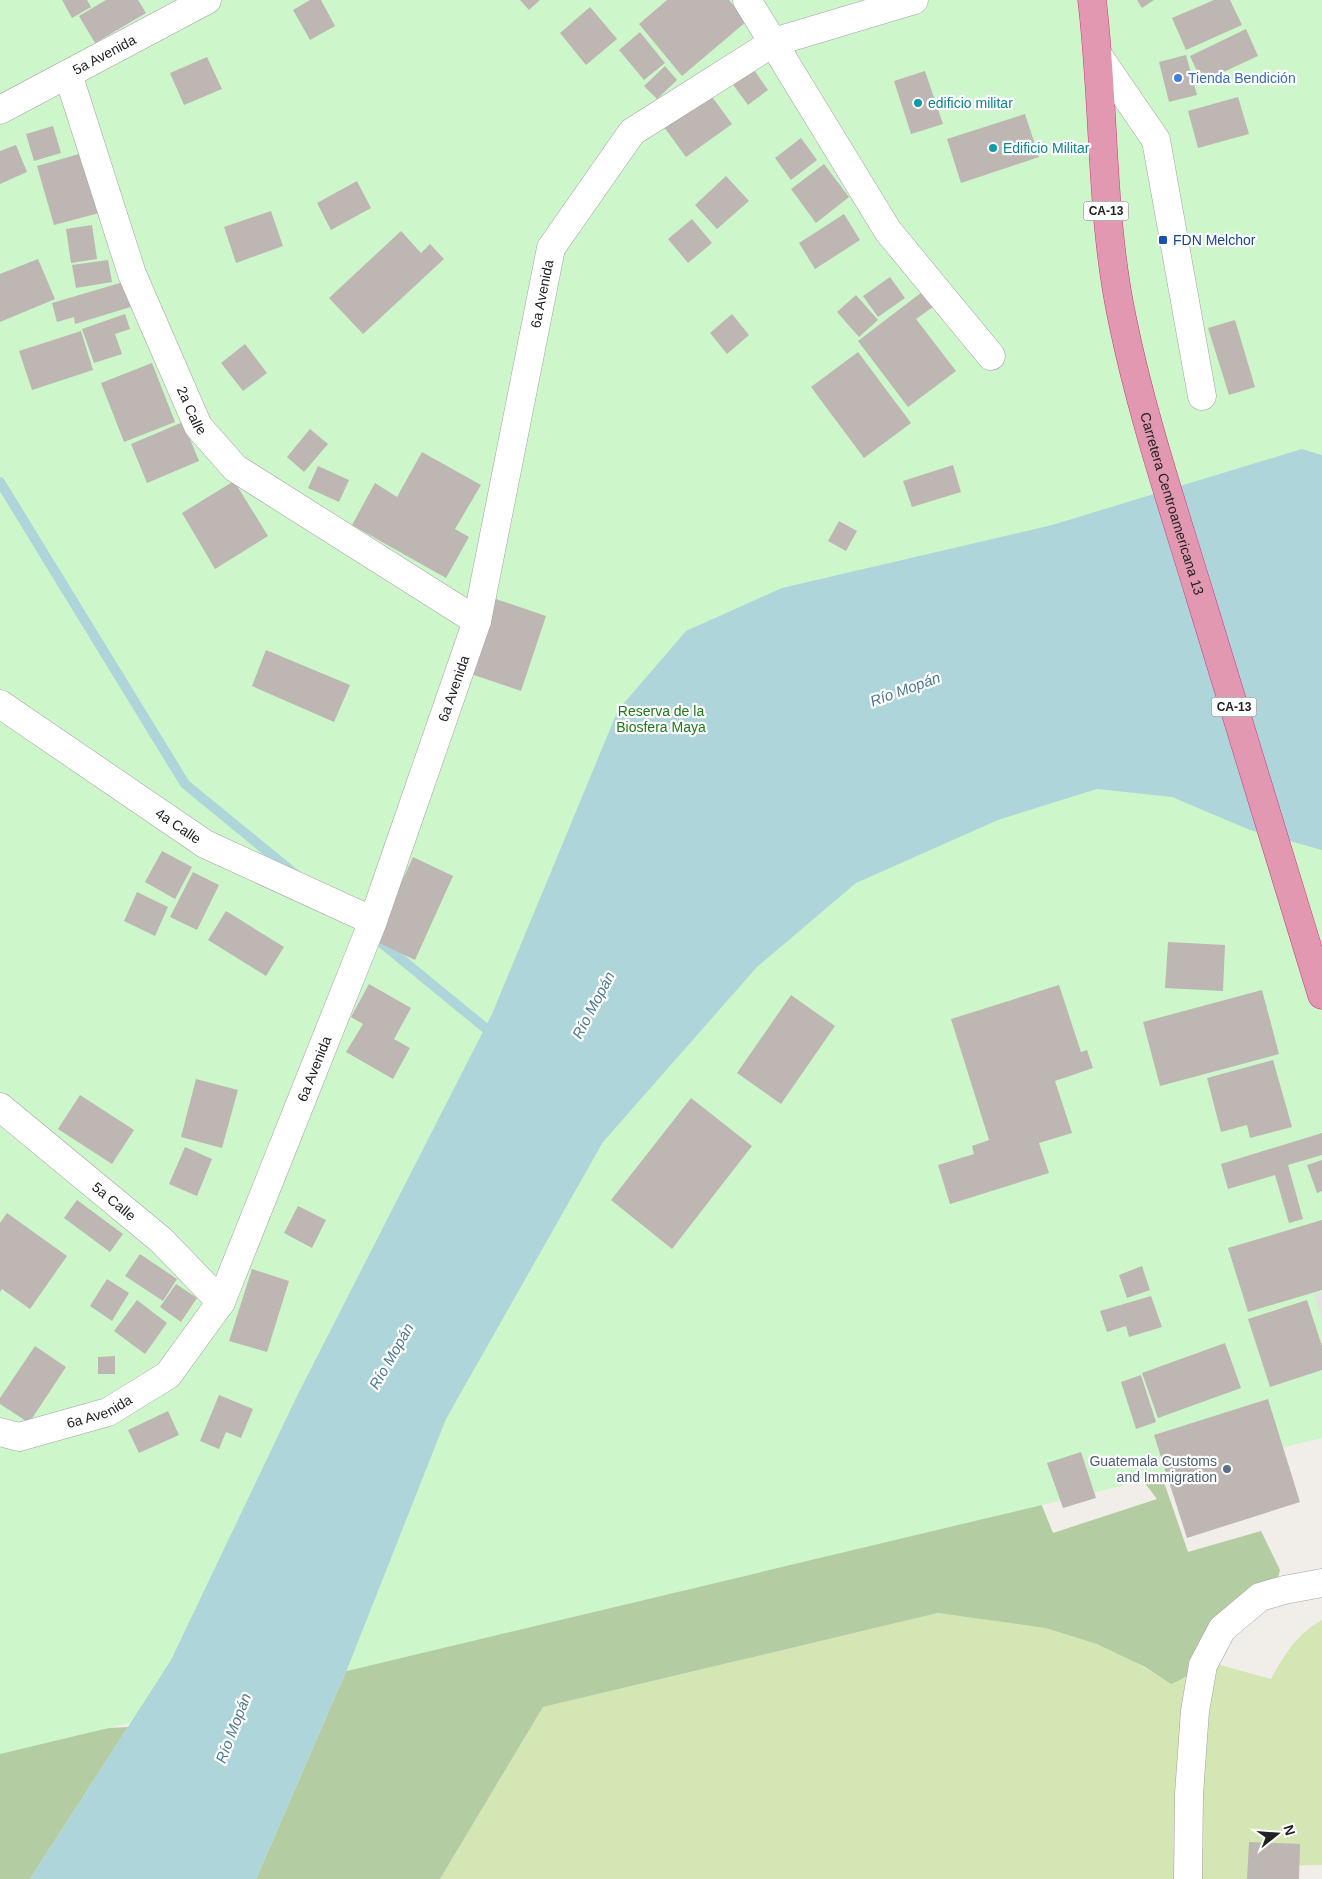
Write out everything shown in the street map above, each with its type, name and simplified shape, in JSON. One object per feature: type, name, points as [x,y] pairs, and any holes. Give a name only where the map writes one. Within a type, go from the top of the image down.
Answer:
[{"type":"highway","name":"Carretera Centroamericana 13","points":[[1092,0],[1099,57],[1106,212],[1112,268],[1122,320],[1146,418],[1322,996]]},
{"type":"street","name":"5a Avenida","points":[[0,110],[207,0]]},
{"type":"street","points":[[747,0],[888,231],[991,356]]},
{"type":"street","name":"6a Avenida","points":[[10,1434],[108,1412],[168,1375],[221,1302],[373,921],[477,621],[550,248],[632,132],[774,42],[914,0]]},
{"type":"street","points":[[1099,57],[1156,140],[1202,396]]},
{"type":"street","name":"2a Calle","points":[[68,74],[132,274],[198,426],[235,468],[477,621]]},
{"type":"street","name":"4a Calle","points":[[0,704],[205,844],[373,921]]},
{"type":"street","name":"5a Calle","points":[[0,1107],[162,1240],[221,1302]]},
{"type":"street","points":[[1188,1879],[1189,1794],[1195,1711],[1203,1665],[1222,1629],[1260,1597],[1284,1590],[1322,1584]]},
{"type":"green space","name":"Reserva de la Biosfera Maya","points":[[0,0],[1322,0],[1322,1438],[0,1754]]},
{"type":"green space","points":[[1097,789],[1172,797],[1250,830],[1289,982],[1185,900],[1162,937],[1137,1018],[1158,1109],[1124,1122],[1108,1073],[1102,1075],[1062,958],[922,1003],[932,1190],[942,1217],[1014,1201],[1032,1272],[1073,1316],[1084,1350],[1099,1345],[1115,1393],[1102,1397],[1108,1415],[1125,1414],[1121,1428],[1140,1439],[1156,1459],[1188,1552],[1261,1531],[1280,1570],[1277,1582],[1259,1593],[1218,1627],[1194,1670],[1171,1684],[1145,1667],[1097,1644],[1046,1628],[938,1613],[543,1707],[440,1879],[256,1879],[350,1662],[446,1419],[603,1142],[757,967],[856,883],[998,820]],"holes":[[[1106,1432],[1157,1499],[1053,1533],[1023,1459]]]},
{"type":"green space","points":[[938,1613],[1019,1623],[1062,1631],[1111,1650],[1171,1684],[1202,1660],[1271,1679],[1298,1638],[1322,1620],[1322,1865],[1268,1866],[1268,1879],[440,1879],[543,1707]]},
{"type":"green space","points":[[128,1727],[30,1879],[0,1879],[0,1734]]},
{"type":"shaded area","points":[[1322,1292],[1322,1321],[1314,1294]]},
{"type":"water","name":"Río Mopán","points":[[1302,449],[1322,455],[1322,850],[1250,830],[1172,797],[1097,789],[998,820],[856,883],[757,967],[603,1142],[446,1419],[350,1662],[256,1879],[30,1879],[171,1660],[297,1396],[492,1014],[618,710],[686,631],[782,588],[1052,525]]},
{"type":"building","points":[[62,0],[87,0],[91,7],[72,18]]},
{"type":"building","points":[[106,0],[138,0],[146,13],[95,43],[79,16]]},
{"type":"building","points":[[310,0],[321,0],[335,26],[310,40],[293,10]]},
{"type":"building","points":[[520,0],[540,0],[529,10]]},
{"type":"building","points":[[667,0],[729,0],[747,21],[682,76],[639,24]]},
{"type":"building","points":[[1137,0],[1154,0],[1142,8]]},
{"type":"building","points":[[1214,0],[1230,0],[1242,25],[1186,50],[1172,18]]},
{"type":"building","points":[[590,7],[617,39],[586,65],[560,33]]},
{"type":"building","points":[[1246,29],[1258,56],[1202,82],[1190,56]]},
{"type":"building","points":[[640,32],[665,63],[644,80],[619,50]]},
{"type":"building","name":"Tienda Bendición","points":[[1186,55],[1197,95],[1169,102],[1159,62]]},
{"type":"building","points":[[207,57],[222,89],[184,105],[170,73]]},
{"type":"building","points":[[665,66],[677,80],[657,99],[644,86]]},
{"type":"building","points":[[752,67],[768,90],[748,105],[731,82]]},
{"type":"building","name":"edificio militar","points":[[925,71],[943,124],[911,134],[894,81]]},
{"type":"building","points":[[710,94],[732,124],[686,157],[664,127]]},
{"type":"building","points":[[1238,97],[1249,134],[1198,148],[1188,111]]},
{"type":"building","name":"Edificio Militar","points":[[1025,114],[1039,157],[961,183],[947,139]]},
{"type":"building","points":[[53,126],[61,153],[34,161],[26,134]]},
{"type":"building","points":[[801,138],[817,160],[791,180],[775,158]]},
{"type":"building","points":[[16,145],[27,172],[0,184],[0,151]]},
{"type":"building","points":[[86,152],[103,212],[54,225],[37,166]]},
{"type":"building","points":[[824,164],[849,197],[816,223],[791,189]]},
{"type":"building","points":[[726,176],[749,201],[717,229],[695,205]]},
{"type":"building","points":[[357,181],[371,208],[331,230],[317,203]]},
{"type":"building","points":[[271,211],[283,246],[236,263],[224,227]]},
{"type":"building","points":[[844,214],[860,240],[815,269],[799,243]]},
{"type":"building","points":[[692,219],[712,243],[688,263],[668,239]]},
{"type":"building","points":[[92,225],[97,259],[71,263],[66,229]]},
{"type":"building","points":[[401,231],[421,253],[430,244],[444,259],[363,334],[329,298]]},
{"type":"building","points":[[38,259],[55,299],[0,322],[0,274]]},
{"type":"building","points":[[108,260],[112,282],[76,288],[72,265]]},
{"type":"building","points":[[890,277],[905,298],[878,317],[863,296]]},
{"type":"building","points":[[130,280],[137,305],[75,324],[74,317],[57,322],[52,303]]},
{"type":"building","points":[[922,292],[933,307],[916,319],[956,371],[908,407],[858,341]]},
{"type":"building","points":[[856,295],[878,320],[859,337],[837,312]]},
{"type":"building","points":[[125,314],[130,329],[115,334],[122,354],[94,363],[82,329]]},
{"type":"building","points":[[732,314],[749,335],[727,354],[710,333]]},
{"type":"building","points":[[1235,320],[1255,387],[1229,395],[1208,328]]},
{"type":"building","points":[[81,331],[93,370],[32,390],[19,351]]},
{"type":"building","points":[[245,344],[267,373],[243,391],[221,363]]},
{"type":"building","points":[[858,352],[911,423],[864,458],[811,387]]},
{"type":"building","points":[[152,363],[175,422],[124,442],[101,383]]},
{"type":"building","points":[[183,422],[199,461],[147,483],[131,444]]},
{"type":"building","points":[[310,429],[328,444],[304,472],[287,457]]},
{"type":"building","points":[[422,452],[481,485],[455,529],[469,537],[446,578],[352,525],[375,483],[397,497]]},
{"type":"building","points":[[953,465],[961,492],[912,507],[903,481]]},
{"type":"building","points":[[318,466],[349,480],[339,502],[308,488]]},
{"type":"building","points":[[234,481],[268,536],[215,569],[182,513]]},
{"type":"building","points":[[839,521],[857,531],[846,551],[828,541]]},
{"type":"building","points":[[496,599],[546,616],[521,691],[471,674]]},
{"type":"building","points":[[266,650],[350,685],[334,722],[252,686]]},
{"type":"building","points":[[162,851],[192,867],[175,899],[145,882]]},
{"type":"building","points":[[413,857],[453,876],[415,960],[375,941]]},
{"type":"building","points":[[193,872],[219,885],[197,930],[170,917]]},
{"type":"building","points":[[137,892],[168,907],[155,936],[124,921]]},
{"type":"building","points":[[226,911],[284,947],[266,976],[208,940]]},
{"type":"building","points":[[1168,942],[1225,945],[1223,991],[1165,988]]},
{"type":"building","points":[[369,984],[411,1008],[394,1039],[410,1048],[393,1079],[346,1052],[363,1024],[351,1017]]},
{"type":"building","points":[[1059,985],[1081,1052],[1087,1050],[1093,1068],[1055,1081],[1072,1133],[1039,1143],[1049,1173],[950,1204],[938,1165],[974,1154],[972,1146],[989,1140],[951,1019]]},
{"type":"building","points":[[1262,990],[1279,1054],[1160,1086],[1143,1022]]},
{"type":"building","points":[[791,995],[835,1026],[781,1104],[737,1073]]},
{"type":"building","points":[[1273,1060],[1292,1127],[1250,1138],[1247,1125],[1221,1132],[1207,1078]]},
{"type":"building","points":[[196,1079],[238,1090],[222,1148],[181,1137]]},
{"type":"building","points":[[80,1095],[134,1130],[112,1164],[58,1129]]},
{"type":"building","points":[[691,1098],[752,1146],[672,1249],[611,1200]]},
{"type":"building","points":[[1322,1133],[1322,1155],[1288,1165],[1303,1219],[1289,1223],[1275,1175],[1228,1189],[1221,1164]]},
{"type":"building","points":[[185,1147],[212,1159],[197,1196],[169,1184]]},
{"type":"building","points":[[1322,1160],[1322,1191],[1317,1193],[1307,1165]]},
{"type":"building","points":[[77,1200],[123,1234],[110,1252],[64,1218]]},
{"type":"building","points":[[298,1206],[326,1220],[312,1248],[284,1233]]},
{"type":"building","points":[[7,1213],[67,1256],[30,1309],[2,1289],[0,1292],[0,1223]]},
{"type":"building","points":[[1322,1220],[1322,1290],[1248,1312],[1228,1248]]},
{"type":"building","points":[[140,1254],[177,1279],[163,1301],[125,1276]]},
{"type":"building","points":[[1142,1266],[1150,1290],[1127,1298],[1119,1275]]},
{"type":"building","points":[[252,1269],[289,1281],[267,1352],[229,1341]]},
{"type":"building","points":[[107,1279],[129,1293],[112,1321],[90,1306]]},
{"type":"building","points":[[176,1284],[197,1298],[181,1322],[160,1307]]},
{"type":"building","points":[[1151,1296],[1162,1327],[1129,1337],[1126,1326],[1107,1332],[1100,1311]]},
{"type":"building","points":[[137,1300],[167,1323],[145,1354],[114,1331]]},
{"type":"building","points":[[1307,1300],[1322,1346],[1322,1370],[1270,1387],[1248,1319]]},
{"type":"building","points":[[1225,1343],[1241,1388],[1158,1418],[1142,1373]]},
{"type":"building","points":[[35,1346],[66,1367],[29,1423],[0,1404],[0,1398]]},
{"type":"building","points":[[115,1356],[115,1374],[98,1374],[98,1357]]},
{"type":"building","points":[[1141,1375],[1156,1422],[1136,1429],[1121,1382]]},
{"type":"building","points":[[219,1395],[253,1409],[241,1438],[226,1432],[219,1449],[200,1441]]},
{"type":"building","name":"Guatemala Customs and Immigration","points":[[1268,1399],[1300,1502],[1187,1538],[1154,1435]]},
{"type":"building","points":[[168,1411],[179,1435],[139,1453],[128,1430]]},
{"type":"building","points":[[1081,1452],[1096,1498],[1063,1508],[1047,1463]]},
{"type":"building","points":[[1249,1842],[1300,1844],[1299,1879],[1247,1879]]},
{"type":"waterway","points":[[0,482],[185,784],[295,874]]},
{"type":"waterway","points":[[373,936],[495,1036]]},
{"type":"place","name":"Tienda Bendición","points":[[1178,78]]},
{"type":"place","name":"edificio militar","points":[[918,103]]},
{"type":"place","name":"Edificio Militar","points":[[993,148]]},
{"type":"place","name":"FDN Melchor","points":[[1163,240]]},
{"type":"place","name":"Guatemala Customs and Immigration","points":[[1227,1469]]}]
